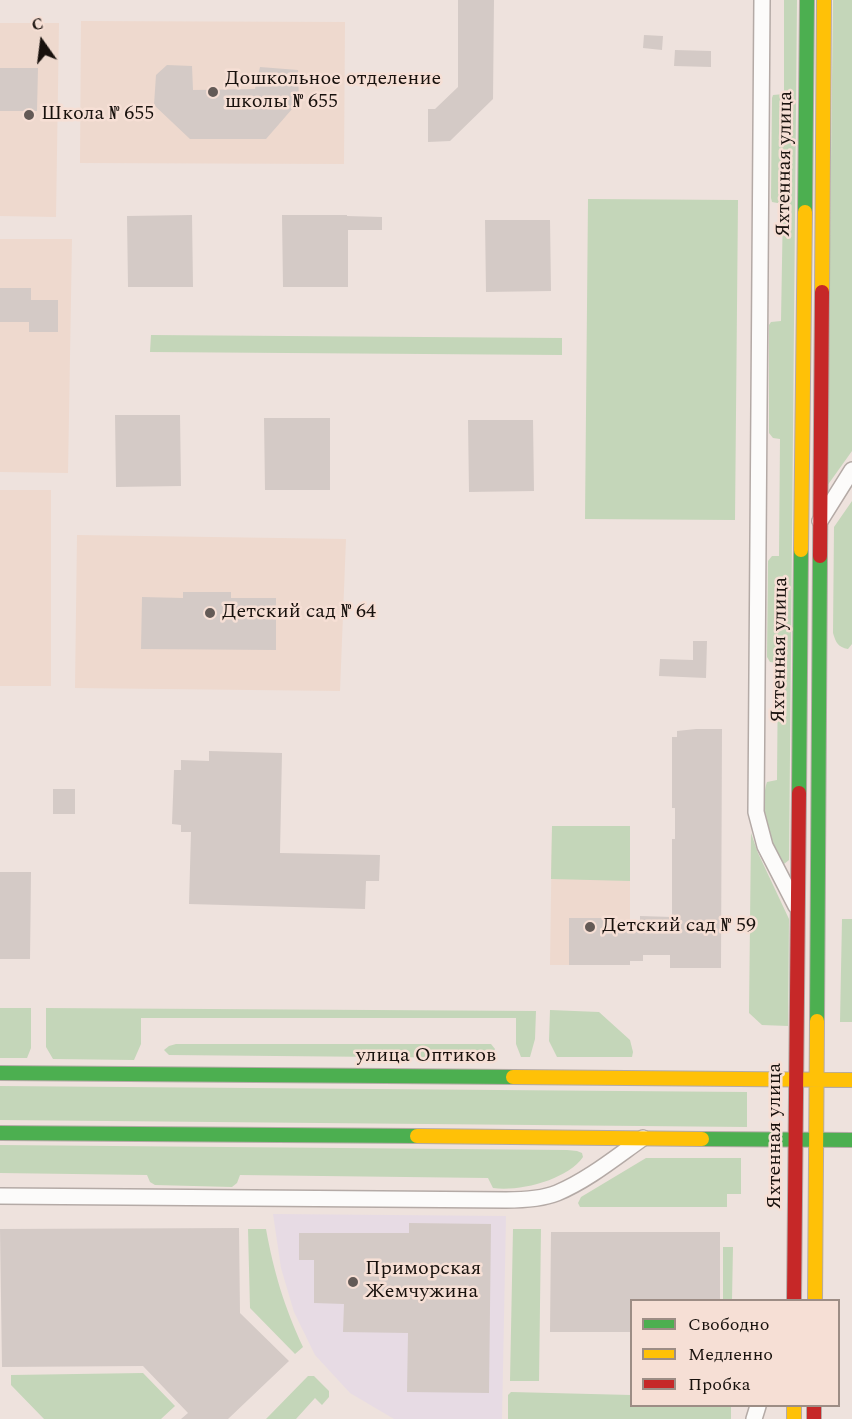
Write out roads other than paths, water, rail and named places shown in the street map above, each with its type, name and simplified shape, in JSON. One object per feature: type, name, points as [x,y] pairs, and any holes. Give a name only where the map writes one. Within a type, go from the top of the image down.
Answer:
[{"type":"street","points":[[762,0],[756,812],[765,846],[798,910]]},
{"type":"street","name":"Яхтенная улица","points":[[794,1299],[807,0]]},
{"type":"street","name":"Яхтенная улица","points":[[814,1299],[824,0]]},
{"type":"street","points":[[820,521],[852,470]]},
{"type":"street","name":"улица Оптиков","points":[[0,1073],[852,1080]]},
{"type":"street","points":[[0,1133],[852,1140]]},
{"type":"street","points":[[0,1196],[532,1199],[556,1193],[579,1181],[644,1138]]},
{"type":"place","name":"Дошкольное отделение школы № 655","points":[[213,92]]},
{"type":"place","name":"Школа № 655","points":[[29,115]]},
{"type":"place","name":"Детский сад № 64","points":[[210,613]]},
{"type":"place","name":"Детский сад № 59","points":[[590,927]]},
{"type":"place","name":"Приморская Жемчужина","points":[[353,1282]]}]
